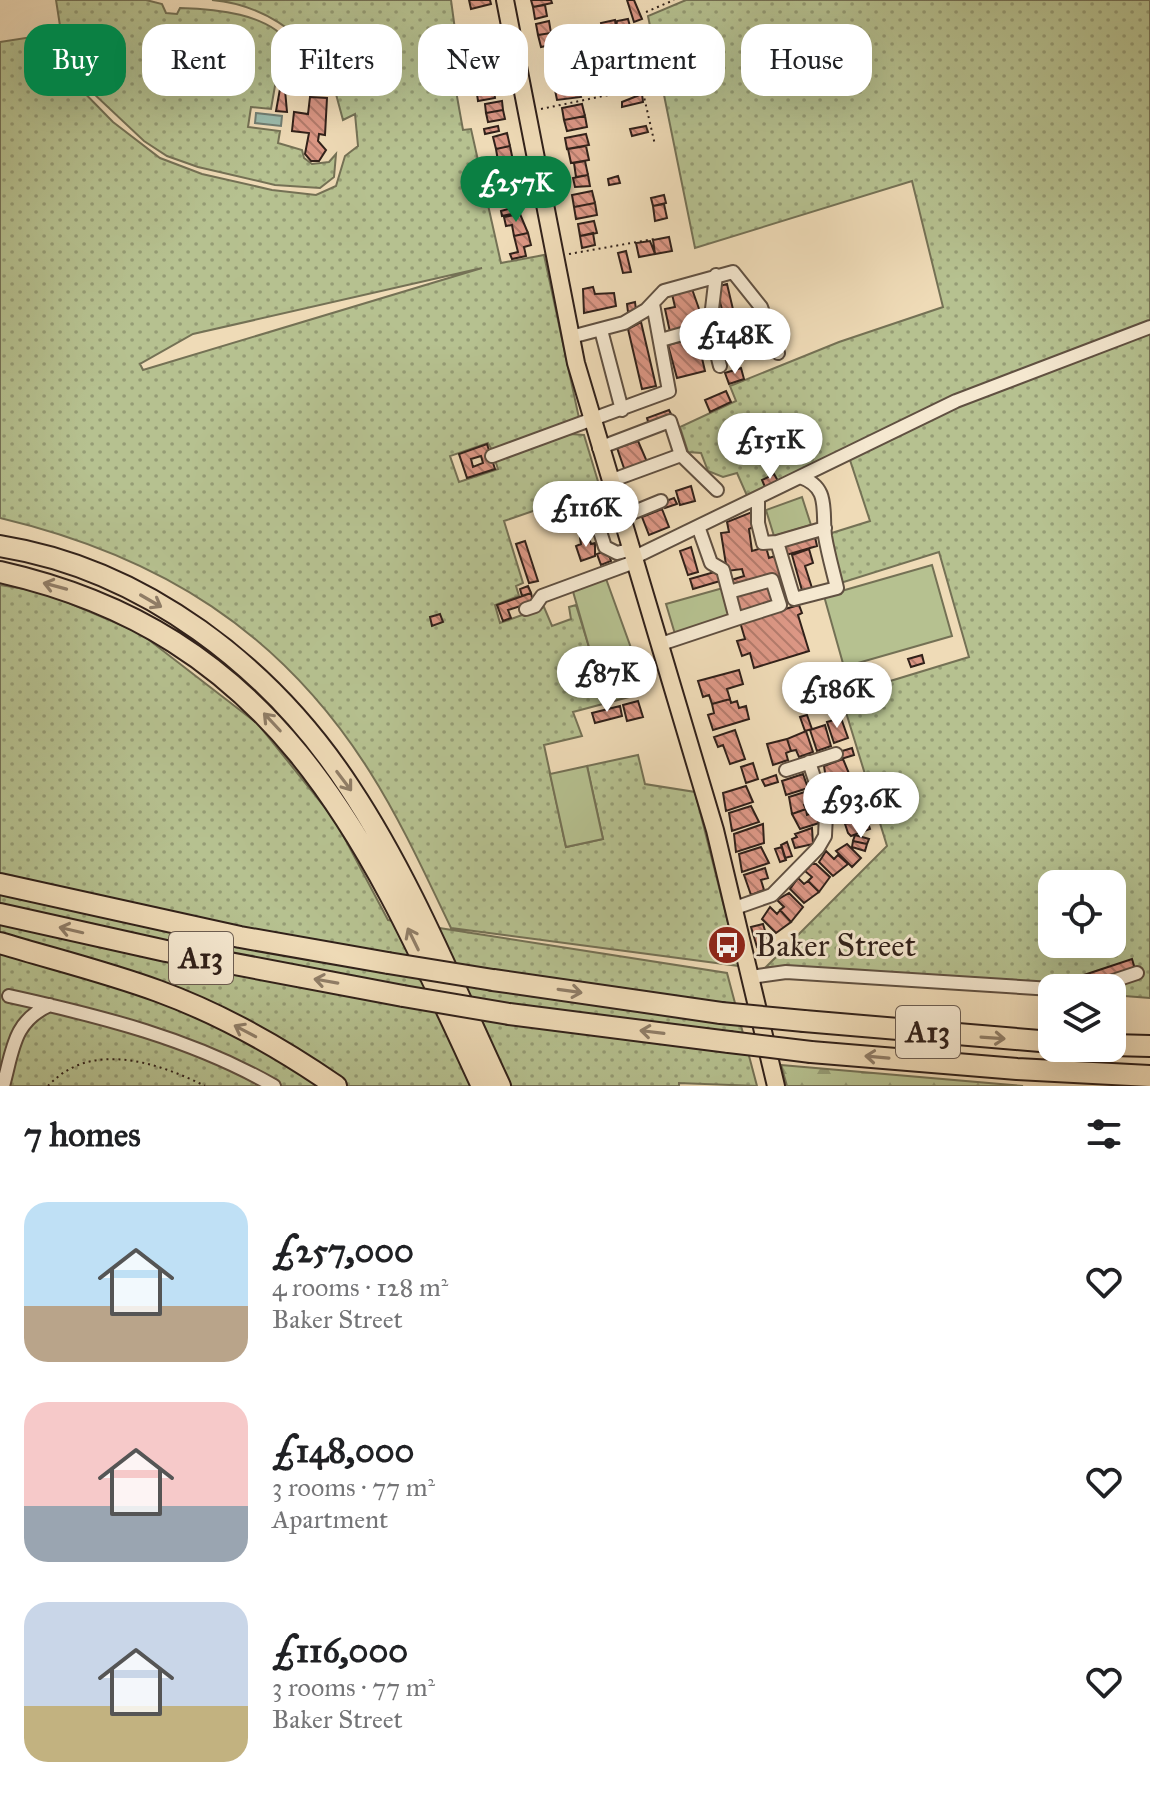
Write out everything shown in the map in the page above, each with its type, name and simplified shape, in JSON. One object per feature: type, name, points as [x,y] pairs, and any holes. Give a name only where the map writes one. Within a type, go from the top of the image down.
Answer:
[{"type":"highway","points":[[0,546],[63,560],[116,580],[197,627],[259,677],[349,787],[412,897],[500,1086]]},
{"type":"highway","points":[[0,572],[68,590],[141,620],[213,668],[272,721],[320,778],[359,837],[410,932],[482,1086]]},
{"type":"highway","points":[[0,873],[144,917]]},
{"type":"highway","name":"A13","points":[[0,884],[144,917],[493,980],[721,1013],[1038,1041]]},
{"type":"highway","name":"A13","points":[[0,914],[166,951],[509,1014],[811,1052],[1017,1069],[1150,1076]]},
{"type":"highway","points":[[0,943],[87,967],[195,1006],[277,1048],[336,1086]]},
{"type":"highway","points":[[1126,1045],[1150,1046]]},
{"type":"main road","points":[[505,0],[571,337],[591,421],[635,556],[735,908],[776,1086]]},
{"type":"street","points":[[571,337],[624,323],[653,304],[664,291],[733,272],[761,307],[778,353]]},
{"type":"street","points":[[716,275],[710,326],[720,366]]},
{"type":"street","points":[[492,456],[669,391],[653,304]]},
{"type":"street","points":[[661,340],[710,326]]},
{"type":"street","points":[[526,609],[535,606],[542,596],[699,529],[956,401],[1150,327]]},
{"type":"street","points":[[601,330],[622,410]]},
{"type":"street","points":[[599,448],[670,421],[681,455],[717,490]]},
{"type":"street","points":[[610,481],[681,455]]},
{"type":"street","points":[[661,644],[794,599],[837,588],[820,489],[813,482],[800,477]]},
{"type":"street","points":[[758,498],[758,523],[763,543],[825,528]]},
{"type":"street","points":[[635,556],[605,547],[596,519],[603,511],[620,511],[661,501]]},
{"type":"street","points":[[699,529],[711,563],[723,570],[736,619]]},
{"type":"street","points":[[777,542],[794,599]]},
{"type":"street","points":[[729,592],[772,580],[780,605]]},
{"type":"street","points":[[786,770],[836,754]]},
{"type":"street","points":[[735,908],[772,895],[818,848],[825,836],[826,814],[809,762]]},
{"type":"street","points":[[751,977],[786,972],[1038,988]]},
{"type":"street","points":[[1126,977],[1137,973]]},
{"type":"street","points":[[9,996],[138,1028],[228,1060],[274,1086]]},
{"type":"street","points":[[3,1086],[20,1027],[30,1014],[50,1005]]},
{"type":"path","points":[[646,12],[674,0]]},
{"type":"path","points":[[528,112],[604,96]]},
{"type":"path","points":[[644,96],[655,145]]},
{"type":"path","points":[[557,257],[654,239]]},
{"type":"path","points":[[48,1086],[76,1063],[102,1058],[182,1075],[205,1086]]},
{"type":"green space","points":[[56,0],[146,0],[162,4],[166,13],[177,14],[180,8],[209,10],[240,15],[268,25],[271,27],[271,109],[251,107],[248,127],[280,131],[278,143],[302,150],[304,158],[312,164],[329,162],[336,154],[334,177],[320,188],[275,185],[198,167],[167,156],[144,141],[96,96],[126,96],[126,24],[60,24]]},
{"type":"green space","points":[[212,0],[451,0],[454,24],[418,24],[418,96],[457,96],[463,130],[471,129],[501,263],[544,255],[579,418],[492,450],[488,443],[450,456],[459,482],[498,469],[495,460],[571,434],[584,435],[600,488],[504,521],[523,583],[516,586],[519,596],[495,605],[500,623],[544,607],[552,626],[571,619],[569,607],[576,605],[593,660],[631,648],[644,693],[573,712],[582,736],[544,745],[566,847],[603,839],[587,766],[638,755],[645,784],[695,792],[739,966],[451,928],[403,829],[370,772],[335,722],[297,678],[256,640],[212,606],[164,578],[113,554],[0,518],[0,42],[24,38],[24,96],[87,96],[113,122],[160,158],[202,174],[272,190],[316,195],[336,186],[345,156],[358,146],[355,114],[343,120],[337,96],[402,96],[402,24],[282,24],[249,8]],"holes":[[[482,268],[143,370],[140,364],[193,334]]]},
{"type":"green space","points":[[686,0],[1150,0],[1150,998],[1126,996],[1126,974],[1038,974],[1038,989],[766,967],[887,846],[841,696],[969,657],[939,552],[831,586],[819,537],[870,521],[846,448],[748,498],[737,473],[723,477],[708,471],[701,453],[688,452],[680,427],[736,401],[730,386],[839,342],[943,307],[912,181],[695,248],[664,96],[725,96],[725,24],[650,24],[648,16]]},
{"type":"green space","points":[[802,497],[811,525],[774,536],[766,510]]},
{"type":"green space","points":[[932,565],[952,636],[844,667],[824,596]]},
{"type":"green space","points":[[605,576],[631,648],[593,661],[572,588]]},
{"type":"green space","points":[[0,585],[43,592],[140,633],[258,724],[335,820],[388,920],[727,973],[757,1086],[679,1083],[679,1086],[0,1086]]},
{"type":"green space","points":[[723,588],[731,618],[675,634],[666,604]]},
{"type":"green space","points":[[587,766],[603,839],[566,847],[550,774]]},
{"type":"green space","points":[[781,1065],[1023,1086],[787,1086]]},
{"type":"water","points":[[256,113],[282,116],[281,126],[255,123]]},
{"type":"building","points":[[469,0],[490,0],[491,4],[471,9]]},
{"type":"building","points":[[531,0],[551,0],[552,3],[533,7]]},
{"type":"building","points":[[627,0],[634,0],[642,19],[634,22]]},
{"type":"building","points":[[545,5],[547,16],[535,19],[533,7]]},
{"type":"building","points":[[628,19],[629,24],[617,24],[617,21]]},
{"type":"building","points":[[549,21],[550,24],[544,24],[544,34],[538,35],[536,24]]},
{"type":"building","points":[[544,34],[544,46],[541,47],[538,35]]},
{"type":"building","points":[[279,96],[286,96],[287,112],[276,111]]},
{"type":"building","points":[[477,96],[495,96],[495,98],[478,101]]},
{"type":"building","points":[[556,96],[581,97],[557,100]]},
{"type":"building","points":[[642,96],[643,102],[622,107],[622,102]]},
{"type":"building","points":[[310,97],[327,98],[325,135],[319,134],[318,141],[326,150],[319,161],[311,161],[305,154],[309,133],[292,131],[294,112],[308,114]]},
{"type":"building","points":[[502,101],[503,110],[486,113],[485,104]]},
{"type":"building","points":[[582,104],[585,116],[564,120],[562,108]]},
{"type":"building","points":[[503,110],[505,119],[488,122],[486,113]]},
{"type":"building","points":[[585,116],[587,127],[567,131],[564,120]]},
{"type":"building","points":[[498,126],[499,131],[485,134],[484,129]]},
{"type":"building","points":[[646,126],[648,132],[632,136],[630,129]]},
{"type":"building","points":[[507,133],[510,146],[496,149],[493,137]]},
{"type":"building","points":[[586,134],[589,145],[567,149],[565,138]]},
{"type":"building","points":[[510,146],[514,166],[494,170],[492,162],[498,161],[496,149]]},
{"type":"building","points":[[586,146],[589,160],[571,163],[568,149]]},
{"type":"building","points":[[585,161],[588,175],[576,177],[574,163]]},
{"type":"building","points":[[507,169],[508,175],[495,178],[493,172]]},
{"type":"building","points":[[588,175],[590,186],[575,187],[573,178]]},
{"type":"building","points":[[618,176],[620,183],[609,185],[608,179]]},
{"type":"building","points":[[516,177],[519,190],[505,193],[502,180]]},
{"type":"building","points":[[519,190],[522,202],[508,205],[505,193]]},
{"type":"building","points":[[592,191],[595,203],[574,207],[572,195]]},
{"type":"building","points":[[664,195],[666,203],[653,206],[651,198]]},
{"type":"building","points":[[595,203],[597,215],[576,219],[574,207]]},
{"type":"building","points":[[664,204],[667,218],[655,221],[653,206]]},
{"type":"building","points":[[515,207],[516,213],[502,216],[501,211]]},
{"type":"building","points":[[520,214],[528,233],[514,236],[512,225],[506,226],[504,217]]},
{"type":"building","points":[[594,221],[597,233],[580,236],[578,224]]},
{"type":"building","points":[[528,233],[531,245],[524,247],[526,256],[512,259],[510,254],[518,252],[514,236]]},
{"type":"building","points":[[593,233],[595,245],[582,248],[580,236]]},
{"type":"building","points":[[669,237],[672,251],[655,254],[653,240]]},
{"type":"building","points":[[650,241],[655,254],[639,257],[636,243]]},
{"type":"building","points":[[626,251],[631,272],[623,273],[618,253]]},
{"type":"building","points":[[727,284],[736,322],[718,327],[717,319],[724,317],[716,287]]},
{"type":"building","points":[[593,287],[595,294],[614,293],[616,306],[584,313],[583,289]]},
{"type":"building","points":[[692,289],[704,323],[670,332],[665,309],[675,307],[672,294]]},
{"type":"building","points":[[635,302],[636,310],[628,312],[627,304]]},
{"type":"building","points":[[641,322],[656,386],[642,389],[628,329]]},
{"type":"building","points":[[697,337],[705,371],[677,378],[668,345]]},
{"type":"building","points":[[741,368],[744,379],[729,384],[725,373]]},
{"type":"building","points":[[726,391],[731,402],[710,412],[705,400]]},
{"type":"building","points":[[669,410],[672,416],[649,425],[647,418]]},
{"type":"building","points":[[638,441],[648,464],[625,471],[617,448]]},
{"type":"building","points":[[487,444],[495,469],[467,478],[459,454]],"holes":[[[481,456],[483,463],[473,467],[471,459]]]},
{"type":"building","points":[[774,474],[778,481],[765,487],[762,480]]},
{"type":"building","points":[[691,486],[695,501],[680,505],[676,491]]},
{"type":"building","points":[[674,498],[677,504],[665,508],[663,502]]},
{"type":"building","points":[[662,509],[669,527],[649,535],[642,517]]},
{"type":"building","points":[[752,512],[755,526],[749,529],[752,551],[766,547],[769,558],[778,555],[791,601],[783,604],[774,575],[730,588],[728,581],[744,576],[742,569],[727,571],[721,533],[729,532],[727,522]]},
{"type":"building","points":[[588,535],[591,544],[595,543],[595,556],[581,561],[576,546],[581,544],[580,538]]},
{"type":"building","points":[[815,537],[817,546],[786,555],[784,546]]},
{"type":"building","points":[[525,541],[538,581],[529,583],[516,544]]},
{"type":"building","points":[[691,547],[698,572],[688,575],[680,551]]},
{"type":"building","points":[[809,549],[813,563],[805,566],[813,591],[803,594],[792,555]]},
{"type":"building","points":[[607,550],[611,561],[601,565],[597,554]]},
{"type":"building","points":[[718,571],[720,581],[693,589],[690,579]]},
{"type":"building","points":[[770,585],[776,603],[738,614],[733,596]]},
{"type":"building","points":[[528,586],[531,593],[522,596],[520,589]]},
{"type":"building","points":[[531,593],[533,602],[508,610],[511,618],[503,621],[497,605]]},
{"type":"building","points":[[799,605],[802,613],[798,615],[809,651],[754,668],[750,653],[742,656],[737,641],[745,639],[740,622]]},
{"type":"building","points":[[440,614],[443,622],[432,626],[430,617]]},
{"type":"building","points":[[922,655],[924,663],[911,667],[908,659]]},
{"type":"building","points":[[739,670],[743,684],[727,689],[730,699],[712,704],[709,695],[703,697],[698,681]]},
{"type":"building","points":[[730,699],[731,703],[737,701],[739,708],[746,706],[749,719],[713,730],[708,715],[714,713],[712,704]]},
{"type":"building","points":[[638,701],[643,717],[627,721],[623,705]]},
{"type":"building","points":[[620,706],[622,716],[595,723],[592,713]]},
{"type":"building","points":[[807,715],[812,729],[805,731],[800,717]]},
{"type":"building","points":[[841,718],[848,738],[834,743],[827,722]]},
{"type":"building","points":[[825,725],[831,746],[817,751],[810,730]]},
{"type":"building","points":[[735,730],[745,759],[730,764],[723,745],[718,747],[714,737]]},
{"type":"building","points":[[806,731],[813,752],[799,757],[796,750],[791,751],[787,739]]},
{"type":"building","points":[[787,739],[791,751],[786,753],[788,760],[773,765],[767,744]]},
{"type":"building","points":[[852,748],[854,755],[841,759],[839,752]]},
{"type":"building","points":[[843,759],[850,776],[836,781],[834,776],[826,779],[824,766]]},
{"type":"building","points":[[753,763],[758,779],[746,783],[741,767]]},
{"type":"building","points":[[803,774],[808,788],[786,795],[782,781]]},
{"type":"building","points":[[776,775],[778,782],[765,786],[762,780]]},
{"type":"building","points":[[850,776],[854,795],[835,801],[829,789],[838,786],[836,781]]},
{"type":"building","points":[[746,786],[753,802],[726,811],[723,793]]},
{"type":"building","points":[[808,791],[812,802],[804,805],[806,809],[792,814],[789,797]]},
{"type":"building","points":[[857,797],[860,816],[842,822],[835,810],[844,807],[842,802]]},
{"type":"building","points":[[751,806],[759,822],[732,831],[729,813]]},
{"type":"building","points":[[806,809],[807,815],[815,812],[819,823],[800,829],[792,814]]},
{"type":"building","points":[[866,817],[870,829],[851,836],[845,824]]},
{"type":"building","points":[[763,824],[764,843],[736,852],[734,834]]},
{"type":"building","points":[[812,828],[813,844],[795,848],[792,839],[797,837],[795,834]]},
{"type":"building","points":[[855,835],[869,839],[867,844],[853,841]]},
{"type":"building","points":[[853,841],[867,844],[865,851],[852,847]]},
{"type":"building","points":[[787,842],[792,856],[785,858],[781,845]]},
{"type":"building","points":[[847,844],[861,858],[852,867],[836,851]]},
{"type":"building","points":[[761,847],[769,863],[742,872],[739,854]]},
{"type":"building","points":[[782,847],[786,860],[780,862],[775,849]]},
{"type":"building","points":[[826,851],[834,859],[838,855],[848,864],[833,876],[819,862]]},
{"type":"building","points":[[812,864],[830,877],[819,892],[808,881],[812,877],[805,871]]},
{"type":"building","points":[[765,868],[768,878],[761,880],[764,890],[751,895],[744,875]]},
{"type":"building","points":[[798,878],[804,884],[808,881],[819,892],[804,903],[790,889]]},
{"type":"building","points":[[789,893],[803,907],[791,922],[780,910],[784,907],[777,900]]},
{"type":"building","points":[[770,907],[777,914],[780,910],[791,922],[776,933],[762,919]]},
{"type":"building","points":[[763,924],[769,944],[757,947],[751,927]]},
{"type":"building","points":[[1132,959],[1135,969],[1119,974],[1087,974]]},
{"type":"place","name":"Baker Street","points":[[727,945]]}]
